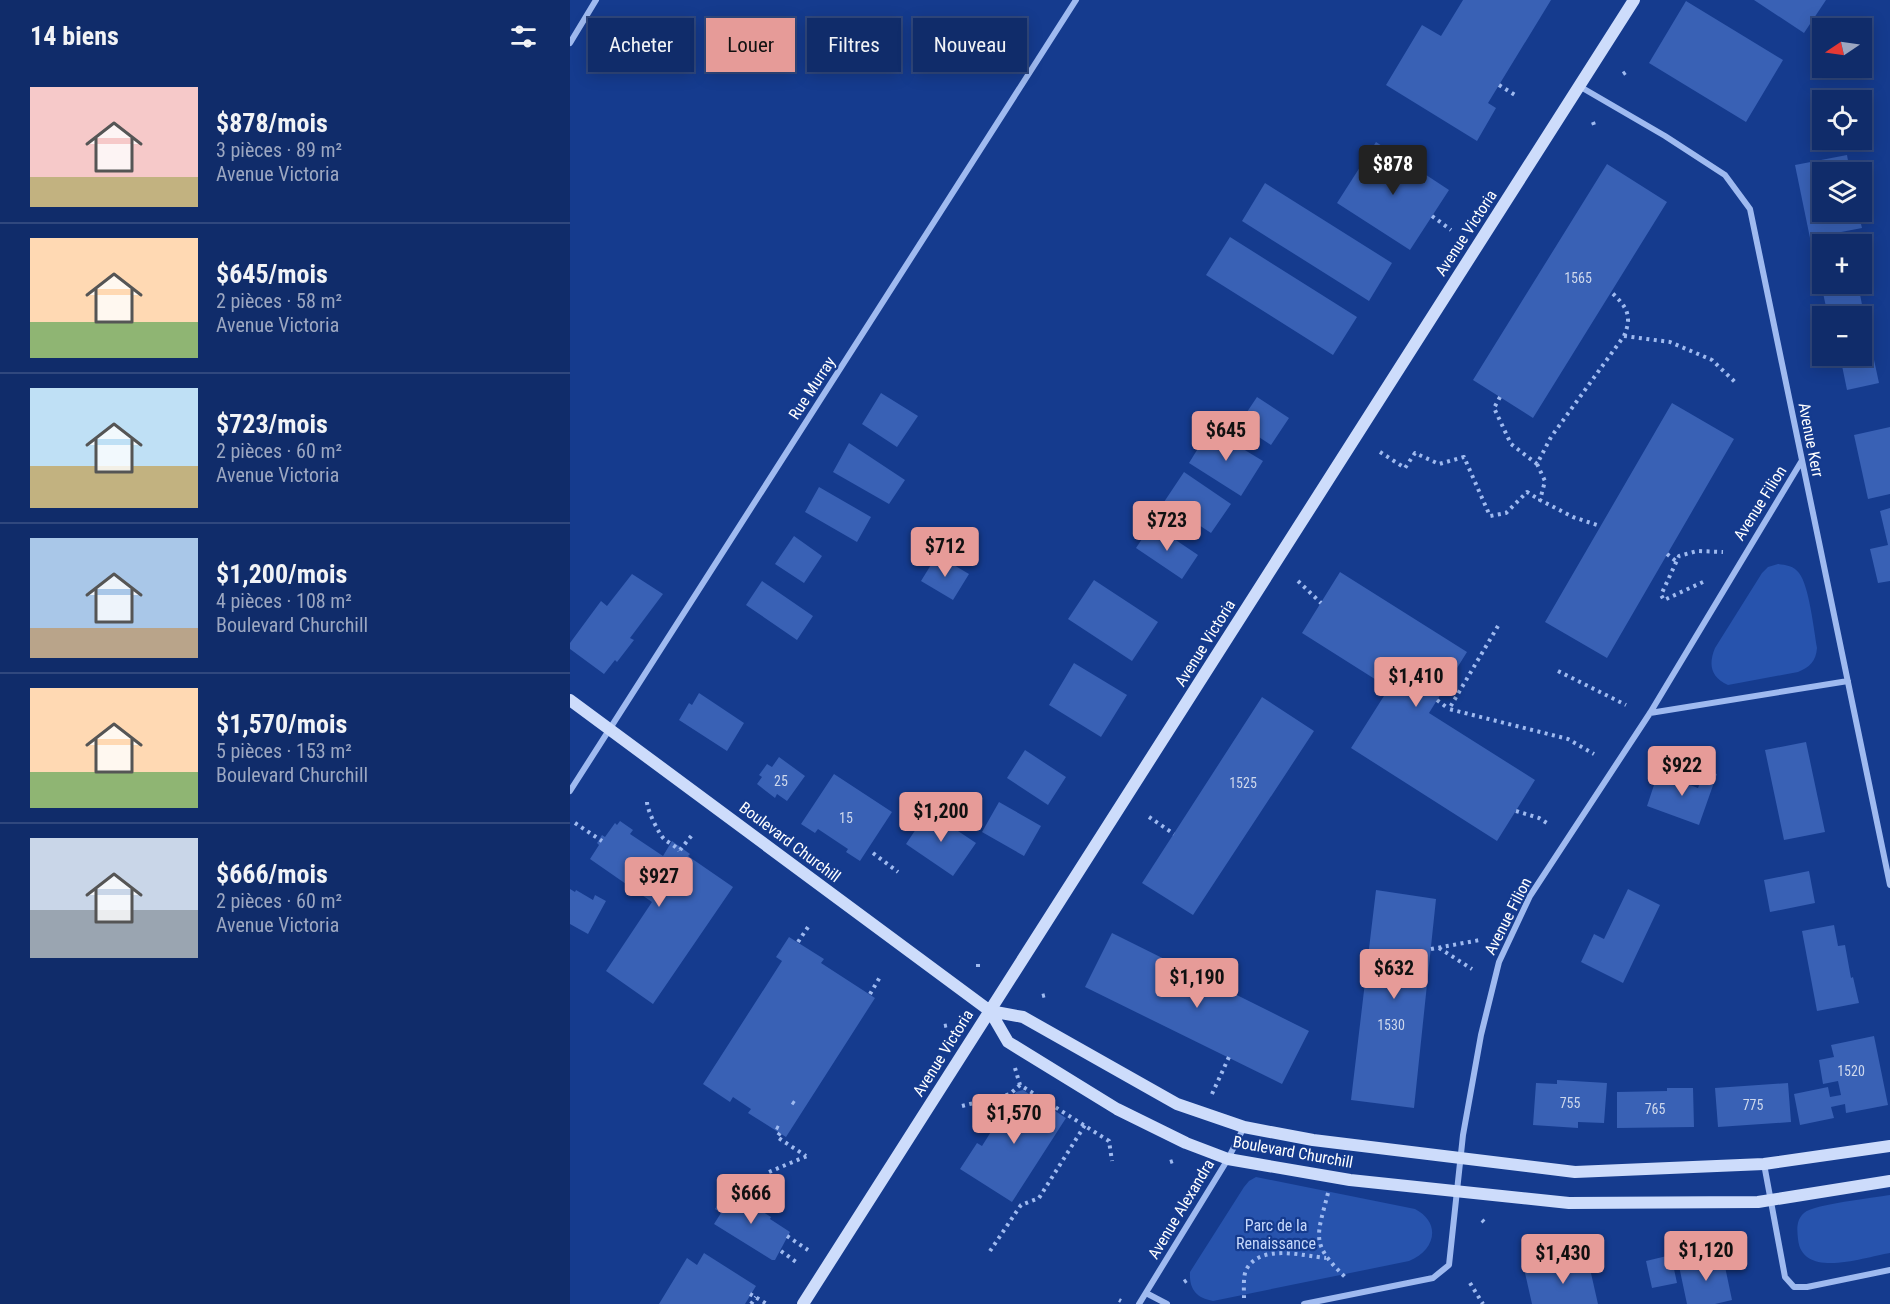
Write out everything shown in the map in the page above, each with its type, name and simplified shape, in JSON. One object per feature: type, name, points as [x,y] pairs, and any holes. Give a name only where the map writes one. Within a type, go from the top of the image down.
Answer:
[{"type":"street","points":[[570,43],[596,0]]},
{"type":"street","name":"Rue Murray","points":[[570,791],[1076,0]]},
{"type":"street","name":"Avenue Victoria","points":[[803,1304],[1634,0]]},
{"type":"street","name":"Avenue Kerr","points":[[1579,86],[1665,136],[1725,175],[1750,209],[1890,885]]},
{"type":"street","name":"Avenue Filion","points":[[1461,1159],[1481,1035],[1499,962],[1530,896],[1650,713],[1801,462]]},
{"type":"street","points":[[1650,713],[1848,681]]},
{"type":"street","name":"Boulevard Churchill","points":[[570,700],[990,1011],[1008,1042],[1117,1109],[1186,1143],[1228,1159],[1350,1180],[1569,1203],[1769,1200],[1890,1181]]},
{"type":"street","name":"Boulevard Churchill","points":[[990,1011],[1023,1017],[1177,1104],[1244,1127],[1313,1140],[1575,1172],[1764,1164],[1890,1146]]},
{"type":"street","name":"Avenue Alexandra","points":[[1139,1304],[1228,1159],[1244,1127]]},
{"type":"street","points":[[1304,1304],[1433,1278],[1449,1265],[1461,1159]]},
{"type":"street","points":[[1764,1164],[1785,1277],[1794,1287],[1807,1287],[1890,1270]]},
{"type":"street","points":[[1146,1293],[1167,1304]]},
{"type":"path","points":[[1499,85],[1515,95]]},
{"type":"path","points":[[1432,216],[1451,230]]},
{"type":"path","points":[[1537,464],[1551,437],[1624,336],[1629,324],[1625,305],[1611,292]]},
{"type":"path","points":[[1624,336],[1670,342],[1712,360],[1736,383]]},
{"type":"path","points":[[1500,397],[1494,408],[1511,444],[1537,464],[1545,481],[1540,500]]},
{"type":"path","points":[[1380,452],[1405,468],[1415,453],[1439,464],[1464,457],[1490,516],[1506,513],[1527,492],[1573,517],[1600,526]]},
{"type":"path","points":[[1703,582],[1664,600],[1661,595],[1679,556],[1697,551],[1723,552]]},
{"type":"path","points":[[1667,554],[1677,562]]},
{"type":"path","points":[[1298,581],[1321,603]]},
{"type":"path","points":[[1449,709],[1498,626]]},
{"type":"path","points":[[1558,671],[1626,705]]},
{"type":"path","points":[[1437,700],[1449,709],[1568,739],[1594,754]]},
{"type":"path","points":[[646,802],[660,834],[680,850],[692,836]]},
{"type":"path","points":[[1516,811],[1539,818],[1550,825]]},
{"type":"path","points":[[1149,817],[1174,834]]},
{"type":"path","points":[[575,823],[602,841]]},
{"type":"path","points":[[873,853],[898,872]]},
{"type":"path","points":[[798,942],[810,924]]},
{"type":"path","points":[[1431,949],[1480,940]]},
{"type":"path","points":[[1438,948],[1472,969]]},
{"type":"path","points":[[870,994],[880,977]]},
{"type":"path","points":[[1212,1094],[1230,1057]]},
{"type":"path","points":[[1013,1058],[1020,1085],[1109,1141],[1112,1161]]},
{"type":"path","points":[[962,1106],[1010,1094],[1020,1085]]},
{"type":"path","points":[[792,1102],[798,1106]]},
{"type":"path","points":[[990,1251],[1021,1205],[1039,1198],[1085,1125]]},
{"type":"path","points":[[769,1172],[807,1156],[777,1137],[781,1132],[776,1127]]},
{"type":"path","points":[[1329,1189],[1318,1237],[1326,1258],[1345,1277]]},
{"type":"path","points":[[787,1236],[808,1250]]},
{"type":"path","points":[[781,1251],[799,1264]]},
{"type":"path","points":[[1244,1298],[1245,1272],[1251,1263],[1265,1256],[1279,1253],[1326,1258]]},
{"type":"path","points":[[1470,1283],[1483,1304]]},
{"type":"path","points":[[750,1294],[767,1304]]},
{"type":"path","points":[[751,1304],[756,1297]]},
{"type":"green space","points":[[1778,564],[1795,569],[1803,579],[1817,648],[1814,660],[1798,672],[1728,685],[1722,682],[1712,670],[1715,648],[1762,573],[1768,567]]},
{"type":"green space","name":"Parc de la Renaissance","points":[[1256,1177],[1415,1209],[1429,1222],[1432,1236],[1425,1251],[1409,1261],[1213,1301],[1202,1298],[1192,1288],[1190,1272],[1244,1187]]},
{"type":"green space","points":[[1890,1195],[1890,1253],[1851,1261],[1822,1263],[1810,1259],[1802,1252],[1797,1229],[1798,1222],[1804,1213],[1831,1204]]},
{"type":"building","points":[[1463,0],[1551,0],[1488,103],[1496,108],[1477,141],[1386,85],[1422,25],[1441,36]]},
{"type":"building","points":[[1754,0],[1826,0],[1804,33]]},
{"type":"building","points":[[1686,1],[1783,60],[1746,122],[1649,63]]},
{"type":"building","points":[[1376,142],[1449,190],[1410,250],[1337,203]]},
{"type":"building","points":[[1847,155],[1848,162],[1812,162],[1812,222],[1860,222],[1862,228],[1831,234],[1812,234],[1810,238],[1795,165]]},
{"type":"building","points":[[1607,164],[1667,202],[1533,418],[1473,380]]},
{"type":"building","points":[[1265,183],[1392,263],[1369,301],[1242,221]]},
{"type":"building","points":[[1230,237],[1357,317],[1333,355],[1206,275]]},
{"type":"building","points":[[1823,294],[1860,294],[1862,306],[1826,306]]},
{"type":"building","points":[[1872,351],[1879,383],[1847,390],[1842,366],[1872,366]]},
{"type":"building","points":[[881,393],[918,416],[897,447],[862,424]]},
{"type":"building","points":[[1257,397],[1289,418],[1271,445],[1239,424]]},
{"type":"building","points":[[1672,403],[1734,439],[1607,658],[1545,622]]},
{"type":"building","points":[[1890,427],[1890,494],[1868,499],[1854,435]]},
{"type":"building","points":[[1210,429],[1263,461],[1241,496],[1189,463]]},
{"type":"building","points":[[849,443],[905,480],[889,504],[833,472]]},
{"type":"building","points":[[1184,472],[1231,504],[1211,533],[1164,502]]},
{"type":"building","points":[[819,487],[871,517],[857,542],[805,512]]},
{"type":"building","points":[[1890,508],[1890,581],[1878,583],[1870,549],[1888,545],[1880,511]]},
{"type":"building","points":[[1152,524],[1198,555],[1182,579],[1136,548]]},
{"type":"building","points":[[794,536],[822,556],[804,583],[775,564]]},
{"type":"building","points":[[937,555],[969,574],[953,600],[921,581]]},
{"type":"building","points":[[1340,572],[1467,652],[1429,713],[1535,780],[1497,841],[1351,748],[1389,688],[1302,633]]},
{"type":"building","points":[[632,574],[663,594],[630,638],[634,640],[617,662],[615,660],[604,674],[570,649],[570,643],[601,601],[607,606]]},
{"type":"building","points":[[1094,580],[1158,622],[1132,661],[1068,619]]},
{"type":"building","points":[[762,581],[813,616],[797,640],[746,605]]},
{"type":"building","points":[[1074,663],[1127,695],[1101,737],[1049,705]]},
{"type":"building","points":[[699,693],[744,723],[727,751],[679,720],[689,703],[692,705]]},
{"type":"building","points":[[1262,697],[1314,731],[1193,915],[1142,883]]},
{"type":"building","points":[[1806,742],[1825,832],[1784,840],[1765,750]]},
{"type":"building","points":[[1025,750],[1066,777],[1048,805],[1007,778]]},
{"type":"building","points":[[779,757],[805,776],[787,801],[777,794],[775,798],[757,784],[762,777],[759,775],[767,764],[772,767]]},
{"type":"building","points":[[1705,770],[1717,774],[1699,825],[1647,806],[1658,773],[1698,788]]},
{"type":"building","points":[[834,774],[892,812],[860,861],[846,852],[848,849],[818,829],[815,833],[801,824]]},
{"type":"building","points":[[999,802],[1041,826],[1024,856],[982,832]]},
{"type":"building","points":[[928,811],[976,843],[953,876],[906,844]]},
{"type":"building","points":[[620,821],[633,830],[630,834],[663,856],[672,841],[690,854],[688,856],[733,887],[653,1004],[606,971],[652,902],[590,859],[602,835],[605,837],[615,823],[617,825]]},
{"type":"building","points":[[1809,871],[1815,903],[1770,912],[1764,880]]},
{"type":"building","points":[[570,889],[593,900],[595,895],[606,901],[588,934],[570,924]]},
{"type":"building","points":[[1628,889],[1660,905],[1623,983],[1581,962],[1594,934],[1604,939]]},
{"type":"building","points":[[1376,890],[1436,899],[1414,1108],[1351,1100]]},
{"type":"building","points":[[1834,925],[1838,946],[1845,945],[1851,978],[1853,977],[1859,1003],[1817,1011],[1802,931]]},
{"type":"building","points":[[1112,933],[1309,1031],[1282,1084],[1085,987]]},
{"type":"building","points":[[789,937],[824,959],[821,963],[875,998],[786,1137],[748,1113],[751,1109],[733,1097],[730,1102],[703,1084],[782,961],[776,957]]},
{"type":"building","points":[[1874,1036],[1888,1105],[1846,1113],[1845,1104],[1831,1107],[1834,1118],[1800,1125],[1794,1094],[1828,1087],[1830,1097],[1841,1095],[1838,1081],[1823,1084],[1819,1060],[1834,1057],[1831,1045]]},
{"type":"building","points":[[1557,1080],[1607,1083],[1604,1123],[1578,1122],[1578,1128],[1533,1125],[1536,1083],[1557,1084]]},
{"type":"building","points":[[1788,1083],[1791,1122],[1718,1127],[1715,1088]]},
{"type":"building","points":[[1667,1088],[1693,1088],[1694,1127],[1617,1128],[1617,1092],[1667,1091]]},
{"type":"building","points":[[1023,1090],[1066,1118],[1012,1202],[960,1169],[977,1143],[982,1146],[1016,1092]]},
{"type":"building","points":[[728,1189],[790,1232],[775,1260],[714,1224],[721,1213],[715,1209]]},
{"type":"building","points":[[704,1253],[756,1286],[745,1304],[659,1304],[687,1258],[697,1265]]},
{"type":"building","points":[[1671,1255],[1677,1283],[1652,1288],[1646,1261]]},
{"type":"building","points":[[1723,1257],[1732,1300],[1715,1304],[1687,1304],[1679,1266]]},
{"type":"building","points":[[1588,1260],[1598,1304],[1532,1304],[1525,1273]]}]
